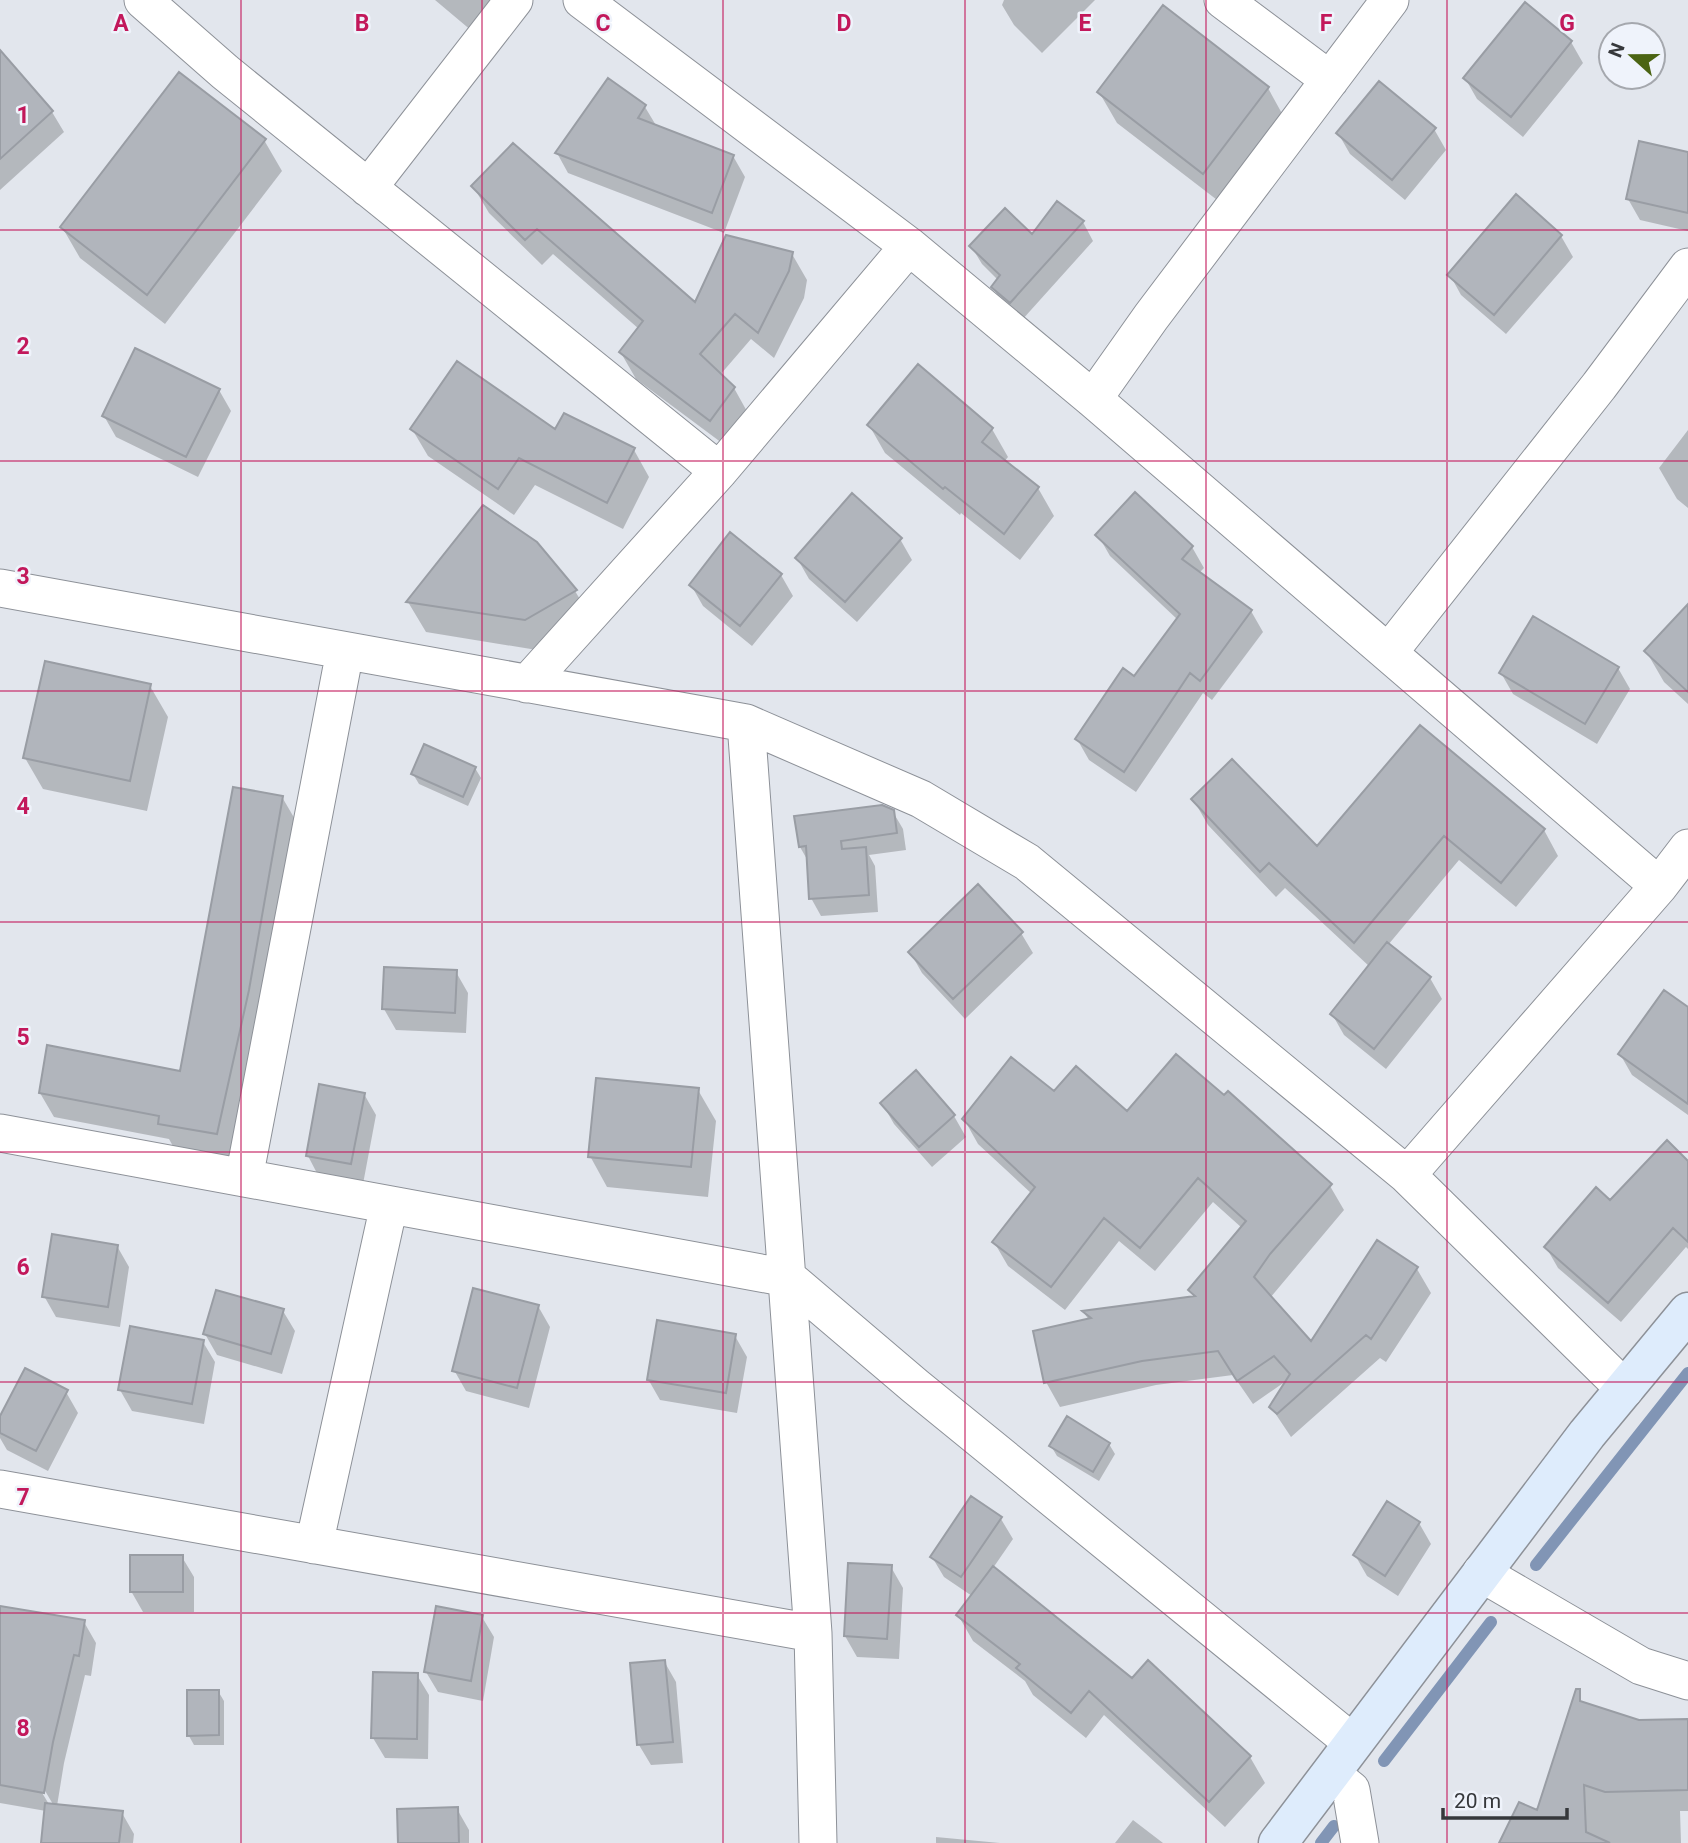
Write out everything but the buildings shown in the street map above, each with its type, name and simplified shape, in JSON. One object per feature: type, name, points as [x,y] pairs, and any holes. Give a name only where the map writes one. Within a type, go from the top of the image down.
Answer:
[{"type":"street","points":[[142,0],[225,72],[719,471]]},
{"type":"street","points":[[368,188],[514,0]]},
{"type":"street","points":[[582,0],[909,246],[1093,398],[1659,886]]},
{"type":"street","points":[[1223,0],[1330,80]]},
{"type":"street","points":[[1093,398],[1390,0]]},
{"type":"street","points":[[527,684],[719,471],[909,246]]},
{"type":"street","points":[[1389,652],[1599,386],[1688,267]]},
{"type":"street","points":[[0,588],[746,723],[921,799],[1027,862],[1407,1175],[1625,1389]]},
{"type":"street","points":[[244,1178],[345,651]]},
{"type":"street","points":[[746,723],[813,1633],[818,1843]]},
{"type":"street","points":[[1407,1175],[1659,886],[1688,848]]},
{"type":"street","points":[[0,1133],[788,1278],[915,1387],[1353,1743]]},
{"type":"street","points":[[314,1545],[389,1205]]},
{"type":"street","points":[[1278,1843],[1481,1573],[1625,1389],[1684,1322]]},
{"type":"street","points":[[0,1489],[813,1633]]},
{"type":"street","points":[[1481,1573],[1641,1666],[1688,1681]]},
{"type":"street","points":[[1331,1774],[1351,1790],[1360,1843]]},
{"type":"waterway","points":[[1536,1565],[1688,1373]]},
{"type":"waterway","points":[[1384,1761],[1491,1622]]},
{"type":"waterway","points":[[1321,1843],[1334,1826]]}]
